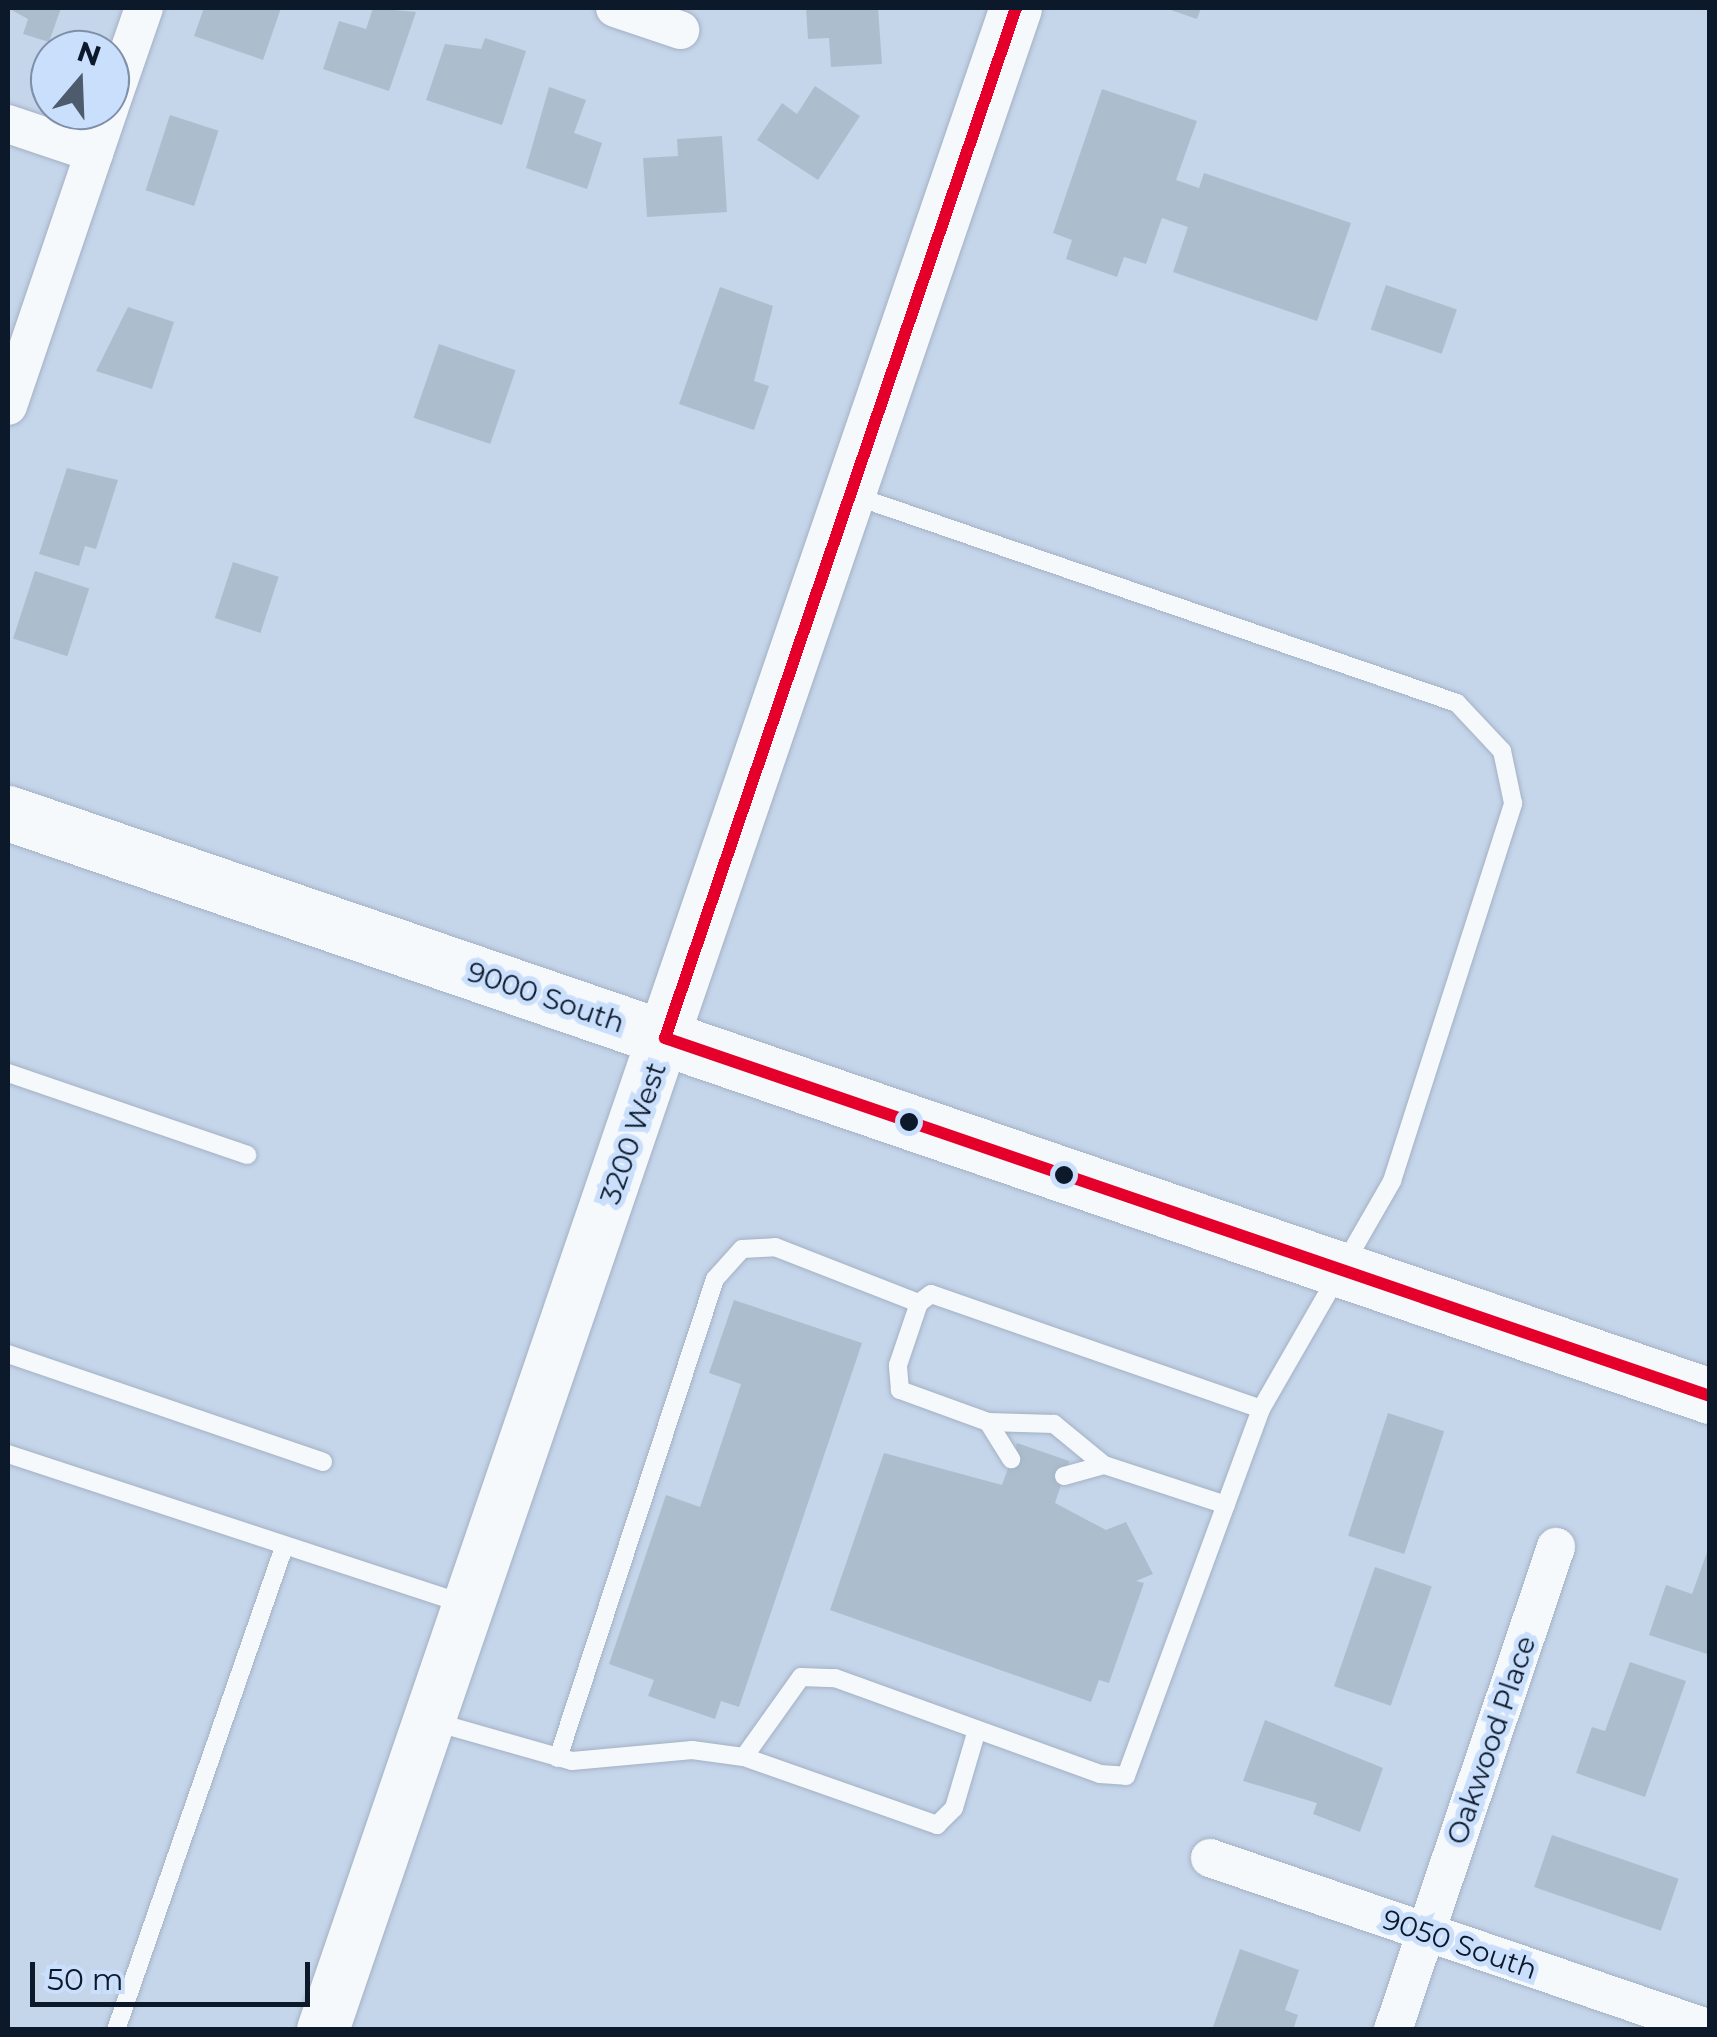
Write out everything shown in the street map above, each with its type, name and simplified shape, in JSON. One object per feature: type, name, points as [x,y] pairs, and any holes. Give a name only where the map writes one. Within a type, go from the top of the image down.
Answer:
[{"type":"main road","name":"9000 South","points":[[8,813],[1710,1396]]},
{"type":"street","points":[[130,48],[144,8]]},
{"type":"street","points":[[615,8],[680,30]]},
{"type":"street","name":"3200 West","points":[[323,2030],[1016,8]]},
{"type":"street","points":[[8,124],[94,153]]},
{"type":"street","points":[[8,406],[102,130]]},
{"type":"street","name":"Oakwood Place","points":[[1393,2030],[1556,1547]]},
{"type":"street","name":"9050 South","points":[[1210,1858],[1710,2029]]},
{"type":"lane","points":[[744,1757],[801,1677],[834,1678],[978,1730],[1126,1776],[1260,1409],[1337,1268],[1392,1181],[1505,837],[1512,791],[1502,751],[1443,698],[850,494]]},
{"type":"lane","points":[[8,1072],[247,1155]]},
{"type":"lane","points":[[558,1758],[714,1279],[742,1250],[776,1247],[919,1303]]},
{"type":"lane","points":[[1226,1505],[1104,1465],[1054,1424],[988,1422],[900,1390],[898,1364],[919,1303],[932,1294],[1260,1409]]},
{"type":"lane","points":[[8,1354],[323,1462]]},
{"type":"lane","points":[[988,1422],[1011,1459]]},
{"type":"lane","points":[[8,1454],[469,1606]]},
{"type":"lane","points":[[1064,1476],[1104,1465]]},
{"type":"lane","points":[[116,2030],[284,1547]]},
{"type":"lane","points":[[430,1720],[558,1758],[692,1750],[744,1757],[937,1824],[954,1808],[978,1730]]},
{"type":"building","points":[[8,8],[61,8],[53,30],[30,30],[30,36],[23,34],[28,19]]},
{"type":"building","points":[[204,8],[281,8],[263,60],[194,36]]},
{"type":"building","points":[[373,8],[416,12],[389,91],[323,69],[339,21],[366,29]]},
{"type":"building","points":[[806,8],[878,8],[882,64],[831,67],[829,38],[808,39]]},
{"type":"building","points":[[1165,8],[1201,8],[1197,19]]},
{"type":"building","points":[[485,38],[526,51],[502,125],[426,100],[445,44],[481,49]]},
{"type":"building","points":[[815,86],[860,116],[818,180],[757,140],[782,103],[797,114]]},
{"type":"building","points":[[549,87],[586,100],[574,133],[602,143],[587,189],[526,168]]},
{"type":"building","points":[[1102,89],[1197,121],[1176,180],[1199,188],[1204,173],[1351,223],[1317,321],[1173,272],[1188,227],[1162,218],[1146,264],[1124,257],[1117,277],[1066,259],[1072,240],[1053,233]]},
{"type":"building","points":[[170,115],[219,131],[194,206],[146,190]]},
{"type":"building","points":[[722,136],[727,212],[647,217],[643,158],[678,156],[677,139]]},
{"type":"building","points":[[1386,285],[1457,309],[1442,354],[1371,329]]},
{"type":"building","points":[[720,287],[773,306],[754,381],[769,386],[754,430],[679,404]]},
{"type":"building","points":[[128,307],[174,322],[152,389],[96,371]]},
{"type":"building","points":[[439,344],[516,370],[490,444],[414,418]]},
{"type":"building","points":[[67,468],[118,480],[96,549],[85,546],[79,566],[39,554]]},
{"type":"building","points":[[233,562],[279,577],[260,633],[215,618]]},
{"type":"building","points":[[35,571],[89,589],[67,656],[13,639]]},
{"type":"building","points":[[734,1300],[862,1343],[739,1707],[721,1701],[715,1719],[648,1696],[654,1680],[609,1664],[666,1495],[700,1507],[741,1384],[709,1373]]},
{"type":"building","points":[[1388,1413],[1444,1431],[1404,1554],[1348,1536]]},
{"type":"building","points":[[1017,1443],[1069,1461],[1055,1503],[1106,1530],[1126,1522],[1153,1574],[1136,1581],[1144,1583],[1109,1683],[1099,1680],[1091,1702],[830,1610],[884,1453],[1002,1485]]},
{"type":"building","points":[[1710,1544],[1710,1655],[1649,1635],[1666,1585],[1692,1594]]},
{"type":"building","points":[[1375,1567],[1432,1587],[1391,1706],[1334,1686]]},
{"type":"building","points":[[1630,1662],[1686,1681],[1645,1797],[1576,1773],[1592,1727],[1605,1731]]},
{"type":"building","points":[[1265,1720],[1383,1768],[1360,1832],[1313,1814],[1317,1803],[1243,1781]]},
{"type":"building","points":[[1552,1835],[1679,1879],[1661,1931],[1534,1887]]},
{"type":"building","points":[[1240,1949],[1299,1970],[1285,2010],[1298,2015],[1293,2030],[1212,2030]]},
{"type":"transit line","points":[[665,1038],[1016,8]]},
{"type":"transit line","points":[[665,1038],[1710,1396]]}]
